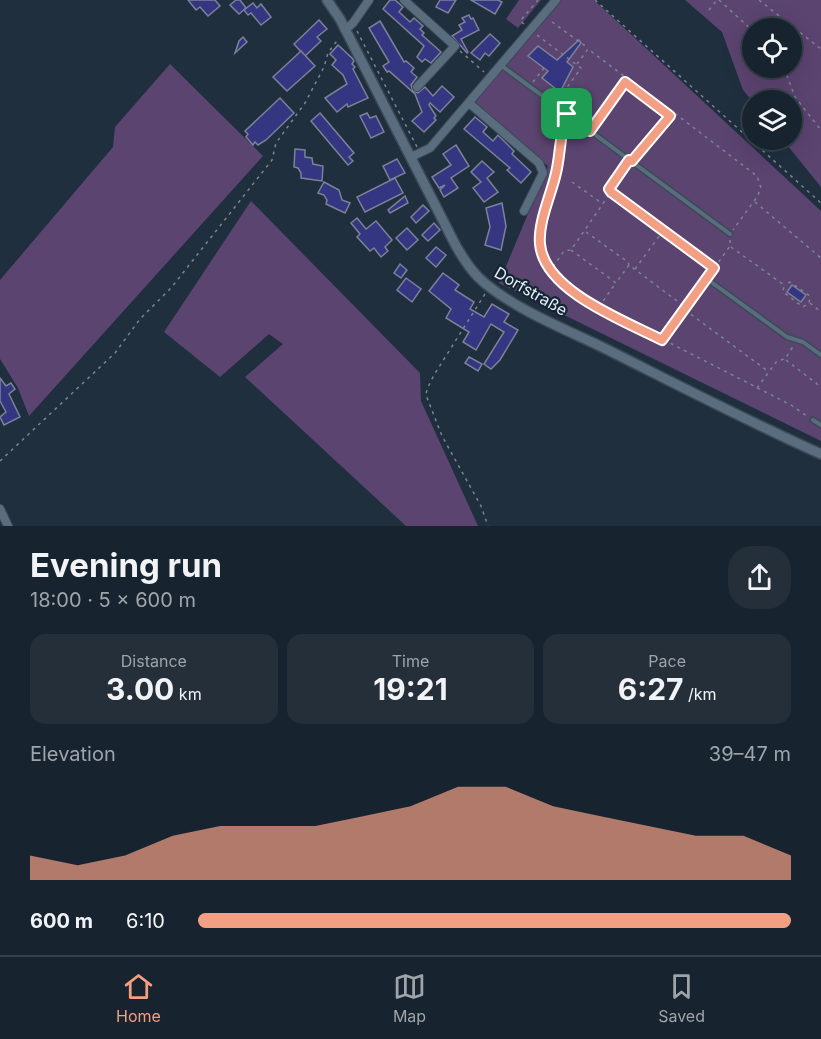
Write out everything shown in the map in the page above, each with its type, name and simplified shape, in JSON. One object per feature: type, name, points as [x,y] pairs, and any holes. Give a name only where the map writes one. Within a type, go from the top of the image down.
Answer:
[{"type":"street","name":"Dorfstraße","points":[[327,0],[415,155],[467,265],[490,287],[530,311],[772,432],[821,454]]},
{"type":"street","points":[[345,30],[353,23],[369,0]]},
{"type":"street","points":[[404,0],[455,46],[417,87]]},
{"type":"street","points":[[415,155],[430,148],[556,0]]},
{"type":"street","points":[[469,103],[539,163],[543,173],[524,211]]},
{"type":"street","points":[[0,509],[8,526]]},
{"type":"lane","points":[[501,65],[730,234]]},
{"type":"lane","points":[[706,279],[787,337],[798,340],[821,356]]},
{"type":"lane","points":[[813,420],[821,425]]},
{"type":"path","points":[[538,0],[520,21],[581,68],[554,105]]},
{"type":"path","points":[[595,0],[821,203]]},
{"type":"path","points":[[709,10],[718,0],[742,21]]},
{"type":"path","points":[[759,0],[821,49]]},
{"type":"path","points":[[552,22],[628,79],[590,131]]},
{"type":"path","points":[[353,23],[415,155]]},
{"type":"path","points":[[0,461],[115,353],[140,319],[171,288],[272,160],[276,143],[305,104],[324,67],[328,53],[345,30]]},
{"type":"path","points":[[455,46],[492,76]]},
{"type":"path","points":[[576,65],[588,49]]},
{"type":"path","points":[[530,86],[544,68]]},
{"type":"path","points":[[788,78],[795,97],[821,130]]},
{"type":"path","points":[[625,82],[670,116]]},
{"type":"path","points":[[571,250],[630,160],[673,112],[757,176],[761,188],[755,201],[730,234]]},
{"type":"path","points":[[567,114],[562,126],[557,171],[542,227],[540,244],[543,259],[550,271],[574,294],[790,405],[813,420]]},
{"type":"path","points":[[572,182],[603,204]]},
{"type":"path","points":[[611,192],[714,268]]},
{"type":"path","points":[[755,201],[821,258]]},
{"type":"path","points":[[585,231],[769,372]]},
{"type":"path","points":[[635,269],[663,231]]},
{"type":"path","points":[[662,340],[730,246],[784,285]]},
{"type":"path","points":[[550,271],[564,251],[571,250],[616,283]]},
{"type":"path","points":[[599,307],[629,265]]},
{"type":"path","points":[[790,282],[810,296],[809,303],[803,307],[783,292],[784,285],[790,282]]},
{"type":"path","points":[[488,526],[481,506],[442,436],[426,395],[435,375],[490,287]]},
{"type":"path","points":[[809,303],[821,312]]},
{"type":"path","points":[[757,389],[777,362],[785,359],[798,340]]},
{"type":"path","points":[[785,359],[821,387]]},
{"type":"shaded area","points":[[519,0],[541,0],[518,28],[506,19]]},
{"type":"shaded area","points":[[556,0],[594,0],[742,138],[742,150],[755,150],[821,211],[821,441],[499,283],[548,166],[469,103]]},
{"type":"shaded area","points":[[685,0],[821,0],[821,187],[791,150],[802,150],[802,90],[743,90],[722,32]]},
{"type":"shaded area","points":[[170,64],[263,156],[29,416],[18,388],[0,359],[0,280],[113,147],[115,127]]},
{"type":"shaded area","points":[[251,201],[420,373],[421,401],[478,526],[406,526],[245,377],[283,344],[269,334],[220,377],[164,332]]},
{"type":"building","points":[[188,0],[215,0],[220,6],[208,16],[200,7],[196,10]]},
{"type":"building","points":[[240,0],[246,8],[239,14],[230,5]]},
{"type":"building","points":[[390,0],[395,0],[403,7],[399,12],[410,22],[414,18],[423,26],[420,29],[424,33],[422,35],[441,52],[431,63],[425,59],[422,62],[417,57],[424,46],[383,9]]},
{"type":"building","points":[[440,0],[456,0],[448,13],[436,7]]},
{"type":"building","points":[[471,0],[498,0],[502,2],[495,14]]},
{"type":"building","points":[[253,3],[257,8],[261,4],[271,17],[261,25],[251,13],[248,15],[244,10]]},
{"type":"building","points":[[469,15],[479,30],[461,39],[467,53],[452,36],[462,30],[459,25],[465,22],[462,18]]},
{"type":"building","points":[[319,20],[327,29],[317,37],[321,41],[305,56],[294,44]]},
{"type":"building","points":[[380,21],[404,62],[406,61],[414,68],[411,72],[417,77],[411,85],[413,91],[418,93],[425,87],[433,96],[442,86],[454,97],[440,112],[430,103],[436,120],[424,132],[412,121],[422,112],[415,94],[389,71],[387,72],[383,66],[389,62],[369,28]]},
{"type":"building","points":[[490,34],[500,43],[489,56],[485,53],[480,60],[471,53]]},
{"type":"building","points":[[243,37],[247,42],[235,53],[239,41]]},
{"type":"building","points":[[579,40],[581,43],[567,62],[573,67],[560,92],[542,78],[548,71],[528,56],[538,46],[557,60]]},
{"type":"building","points":[[338,45],[354,61],[353,69],[368,98],[348,107],[347,104],[337,112],[325,98],[347,84],[343,75],[332,65],[336,60],[330,54]]},
{"type":"building","points":[[301,51],[315,66],[287,91],[273,77]]},
{"type":"building","points":[[280,98],[294,113],[266,140],[258,145],[255,142],[253,145],[246,137],[248,134],[245,131]]},
{"type":"building","points":[[320,113],[354,153],[349,157],[353,161],[348,165],[311,121]]},
{"type":"building","points":[[367,113],[370,118],[376,116],[384,132],[371,138],[360,116]]},
{"type":"building","points":[[475,117],[487,127],[483,132],[493,141],[498,135],[514,151],[512,154],[531,172],[521,183],[507,170],[510,168],[464,129]]},
{"type":"building","points":[[456,145],[469,166],[451,178],[458,188],[444,197],[440,190],[445,185],[439,188],[432,177],[451,165],[443,154]]},
{"type":"building","points":[[295,149],[305,150],[305,157],[312,158],[313,164],[323,166],[322,181],[301,178],[298,168],[294,167]]},
{"type":"building","points":[[397,159],[405,173],[390,180],[383,166]]},
{"type":"building","points":[[482,161],[494,172],[487,178],[498,192],[484,202],[473,188],[481,182],[471,172]]},
{"type":"building","points":[[395,178],[403,193],[365,212],[357,197]]},
{"type":"building","points":[[324,182],[339,190],[342,200],[350,203],[345,213],[326,204],[327,200],[324,195],[318,193]]},
{"type":"building","points":[[405,196],[408,203],[390,213],[388,210]]},
{"type":"building","points":[[502,203],[506,226],[501,250],[485,245],[490,227],[486,208]]},
{"type":"building","points":[[423,205],[429,211],[416,223],[411,217]]},
{"type":"building","points":[[357,218],[366,229],[376,221],[392,240],[385,247],[388,251],[381,257],[374,248],[370,251],[357,237],[360,234],[351,223]]},
{"type":"building","points":[[434,223],[440,230],[428,241],[422,235]]},
{"type":"building","points":[[407,228],[418,240],[407,250],[396,238]]},
{"type":"building","points":[[436,247],[446,255],[436,267],[426,258]]},
{"type":"building","points":[[400,264],[407,270],[401,278],[394,273]]},
{"type":"building","points":[[443,273],[459,285],[455,290],[474,302],[470,309],[484,317],[492,304],[509,314],[504,322],[518,330],[500,360],[491,369],[484,364],[504,332],[491,324],[476,350],[463,342],[469,332],[446,318],[451,309],[429,291]]},
{"type":"building","points":[[406,278],[421,289],[412,302],[397,290]]},
{"type":"building","points":[[792,285],[806,295],[801,302],[787,292]]},
{"type":"building","points":[[469,357],[482,364],[478,371],[465,363]]},
{"type":"building","points":[[0,378],[6,386],[11,383],[15,389],[9,394],[20,417],[4,425],[0,417],[6,412],[0,401]]},
{"type":"route","points":[[625,82],[670,116],[632,161],[629,160],[609,189],[714,268],[662,340],[574,294],[550,271],[543,259],[540,244],[542,227],[557,171],[562,126],[567,114],[590,131],[625,82]]}]
